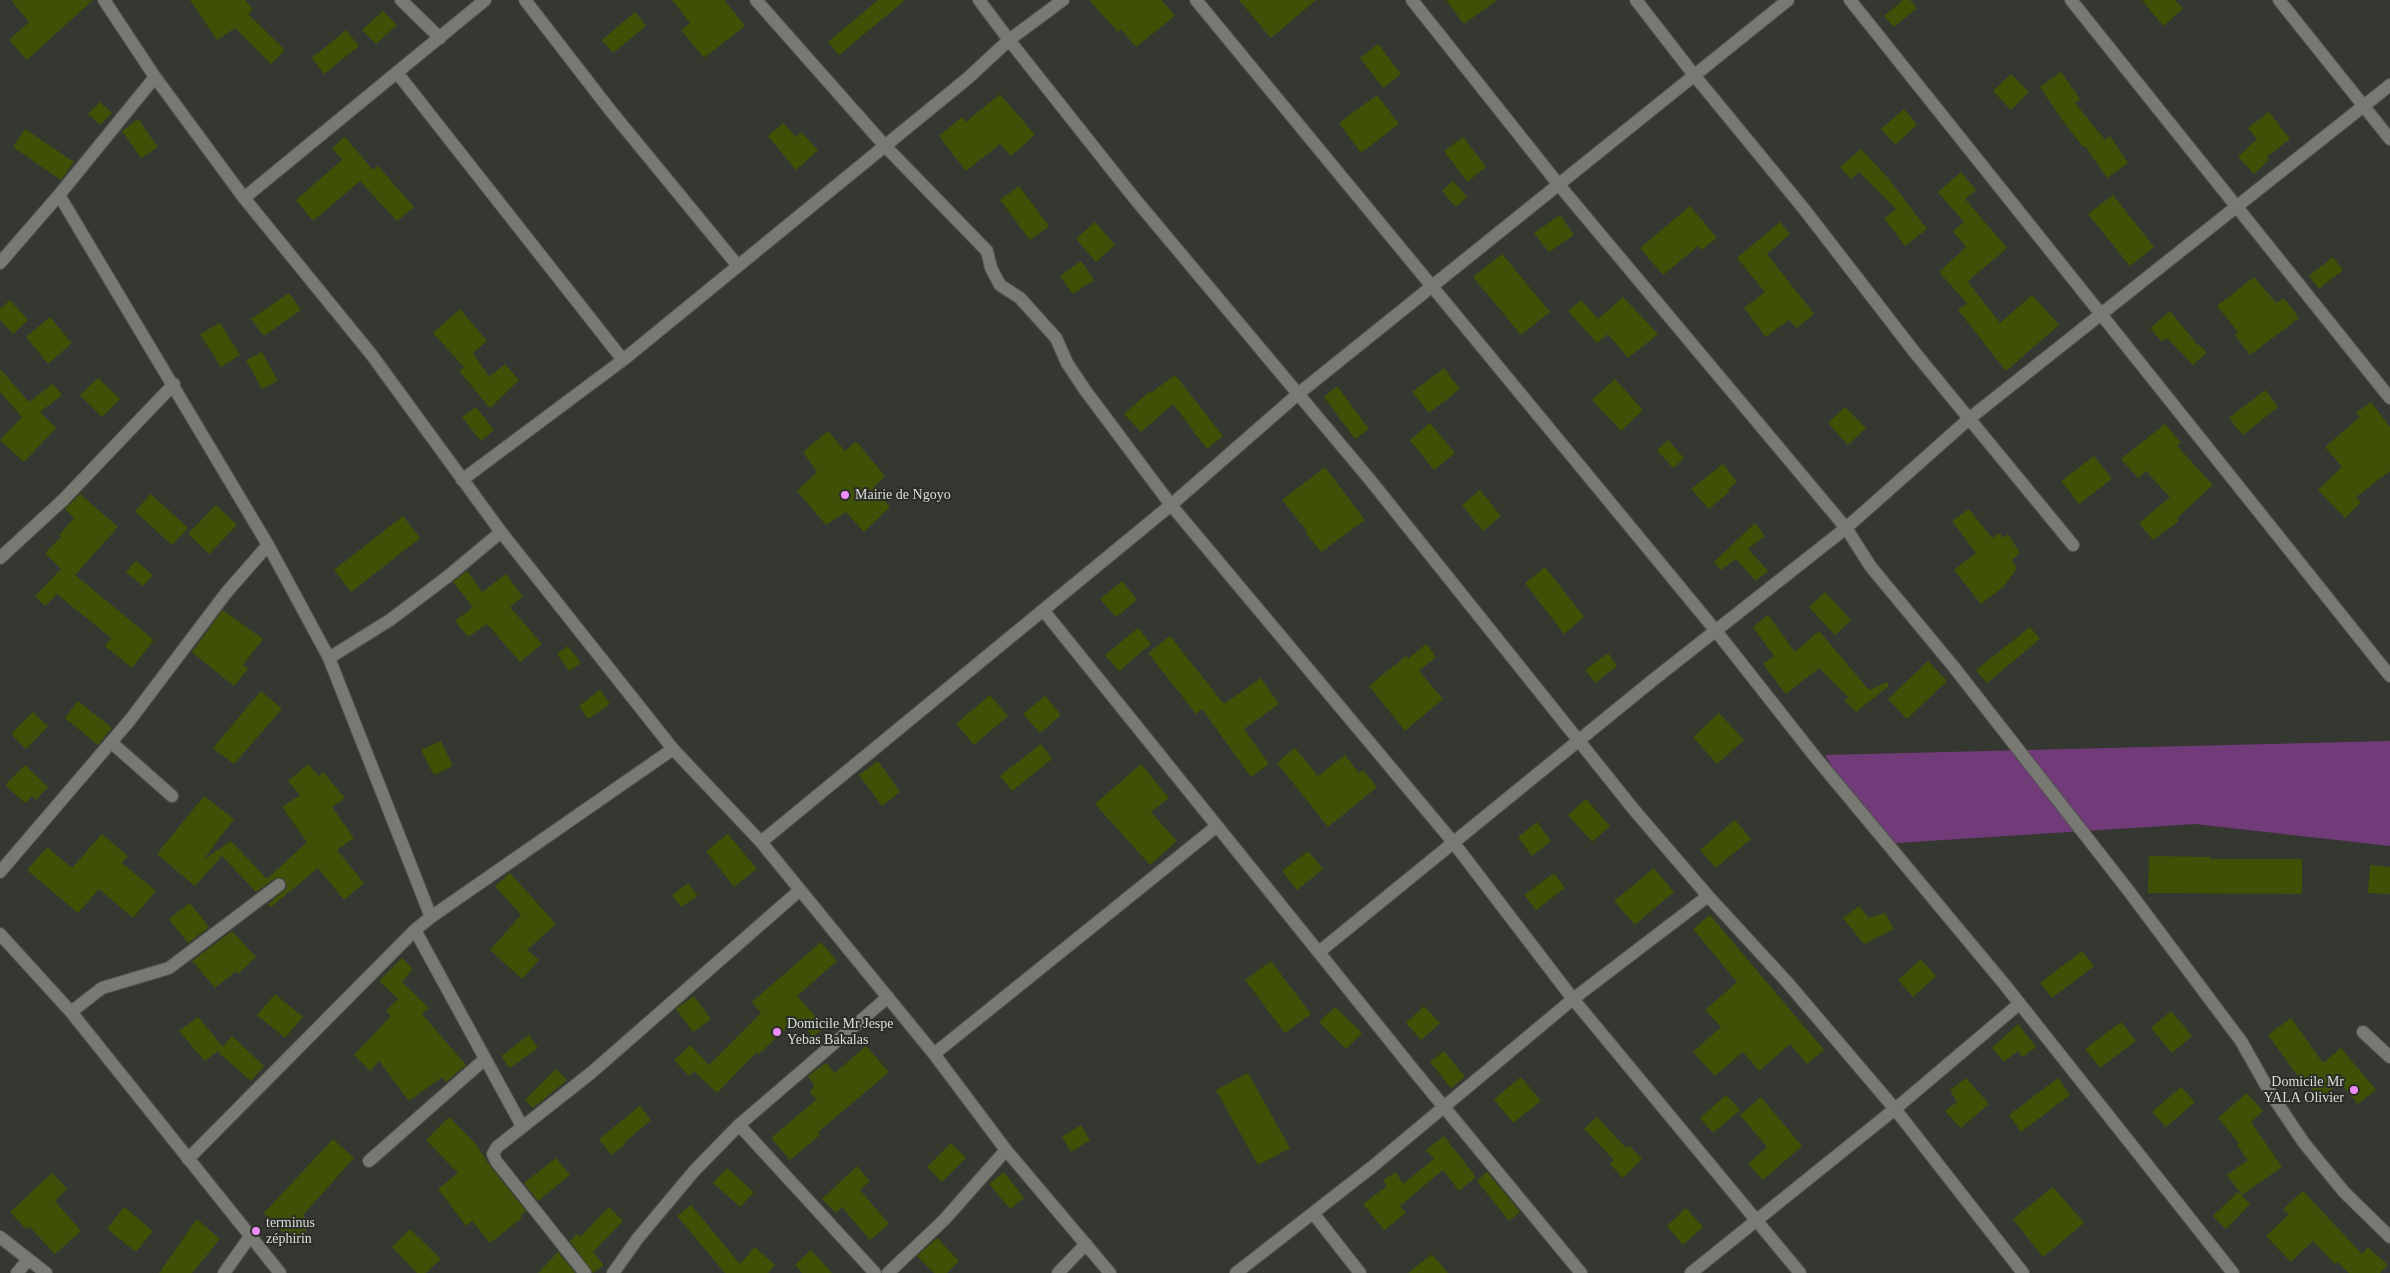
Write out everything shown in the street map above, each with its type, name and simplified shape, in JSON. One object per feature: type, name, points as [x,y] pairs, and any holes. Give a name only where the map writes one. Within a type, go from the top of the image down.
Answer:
[{"type":"street","points":[[104,0],[155,77],[244,198],[371,354],[501,532],[673,748],[761,842],[934,1054],[1006,1150],[1110,1273]]},
{"type":"street","points":[[401,0],[440,38]]},
{"type":"street","points":[[244,198],[398,74],[485,0]]},
{"type":"street","points":[[525,0],[610,110],[738,266]]},
{"type":"street","points":[[756,0],[885,146],[987,251],[991,268],[1000,284],[1020,298],[1056,338],[1067,362],[1085,390],[1171,505],[1452,842],[1573,999],[1800,1273]]},
{"type":"street","points":[[979,0],[1135,199],[1370,481],[1635,811],[1708,896],[1788,982],[1895,1109],[2022,1273]]},
{"type":"street","points":[[462,480],[623,360],[968,78],[1009,40],[1063,0]]},
{"type":"street","points":[[1196,0],[1716,631],[1816,758],[2005,985],[2233,1273]]},
{"type":"street","points":[[1412,0],[1559,185],[1846,528],[1871,567],[1959,673],[2132,895],[2241,1041],[2271,1094],[2304,1143],[2344,1192],[2390,1237]]},
{"type":"street","points":[[1636,0],[1694,75],[1804,209],[1916,354],[2073,545]]},
{"type":"street","points":[[761,842],[1171,505],[1298,394],[1788,0]]},
{"type":"street","points":[[1850,0],[2390,676]]},
{"type":"street","points":[[2071,0],[2390,398]]},
{"type":"street","points":[[2279,0],[2390,139]]},
{"type":"street","points":[[398,74],[623,360]]},
{"type":"street","points":[[0,263],[59,195],[155,77]]},
{"type":"street","points":[[1318,952],[1452,842],[1846,528],[1970,418],[2390,85]]},
{"type":"street","points":[[59,195],[174,384],[268,545],[329,658],[431,917]]},
{"type":"street","points":[[0,558],[63,500],[174,384]]},
{"type":"street","points":[[329,658],[390,620],[447,577],[501,532]]},
{"type":"street","points":[[0,872],[112,743],[226,593],[268,545]]},
{"type":"street","points":[[1043,610],[1318,952],[1581,1273]]},
{"type":"street","points":[[112,743],[172,796]]},
{"type":"street","points":[[188,1158],[431,917],[673,748]]},
{"type":"street","points":[[934,1054],[1217,826]]},
{"type":"street","points":[[70,1012],[102,988],[169,968],[279,885]]},
{"type":"street","points":[[585,1273],[496,1161],[493,1154],[496,1147],[591,1073],[800,890]]},
{"type":"street","points":[[1236,1273],[1444,1107],[1573,999],[1708,896]]},
{"type":"street","points":[[416,930],[522,1126]]},
{"type":"street","points":[[0,934],[70,1012],[280,1273]]},
{"type":"street","points":[[613,1273],[638,1238],[695,1170],[740,1126],[888,997]]},
{"type":"street","points":[[1691,1273],[1895,1109],[2019,1004]]},
{"type":"street","points":[[2363,1032],[2390,1057]]},
{"type":"street","points":[[370,1161],[485,1059]]},
{"type":"street","points":[[740,1126],[875,1273]]},
{"type":"street","points":[[888,1273],[944,1220],[1006,1150]]},
{"type":"street","points":[[1313,1213],[1360,1273]]},
{"type":"street","points":[[224,1273],[251,1235]]},
{"type":"street","points":[[0,1237],[46,1273]]},
{"type":"street","points":[[1058,1273],[1086,1244]]},
{"type":"street","points":[[17,1273],[28,1260]]},
{"type":"shaded area","points":[[2390,741],[2390,846],[2195,824],[1881,844],[1825,755]]},
{"type":"building","points":[[11,0],[93,0],[27,60],[9,40],[29,22]]},
{"type":"building","points":[[190,0],[245,0],[253,9],[248,14],[285,50],[271,64],[235,28],[217,40]]},
{"type":"building","points":[[672,0],[724,0],[745,26],[704,58],[681,30],[690,23]]},
{"type":"building","points":[[878,0],[905,0],[839,55],[828,42]]},
{"type":"building","points":[[1089,0],[1162,0],[1175,16],[1136,47],[1121,29],[1118,32]]},
{"type":"building","points":[[1239,0],[1316,0],[1271,38]]},
{"type":"building","points":[[1446,0],[1497,0],[1464,24]]},
{"type":"building","points":[[1903,0],[1910,0],[1917,8],[1894,27],[1884,16]]},
{"type":"building","points":[[2142,0],[2175,0],[2183,9],[2163,26]]},
{"type":"building","points":[[383,11],[397,25],[376,44],[362,30]]},
{"type":"building","points":[[635,12],[646,26],[613,53],[602,40]]},
{"type":"building","points":[[346,30],[359,46],[324,74],[312,58]]},
{"type":"building","points":[[1378,44],[1401,74],[1383,88],[1360,58]]},
{"type":"building","points":[[2061,72],[2080,99],[2075,103],[2105,140],[2110,136],[2128,163],[2107,178],[2085,146],[2083,147],[2062,120],[2040,87]]},
{"type":"building","points":[[2011,74],[2029,92],[2011,110],[1993,91]]},
{"type":"building","points":[[1000,94],[1035,135],[1011,156],[1000,144],[966,171],[939,136],[962,117],[966,122]]},
{"type":"building","points":[[1377,95],[1399,124],[1361,153],[1339,123]]},
{"type":"building","points":[[100,102],[112,113],[100,125],[88,114]]},
{"type":"building","points":[[1904,109],[1917,125],[1895,145],[1881,129]]},
{"type":"building","points":[[2269,112],[2290,139],[2267,157],[2269,160],[2254,174],[2238,157],[2257,139],[2248,128]]},
{"type":"building","points":[[138,119],[158,147],[141,158],[122,131]]},
{"type":"building","points":[[783,123],[796,137],[801,132],[818,150],[796,170],[768,136]]},
{"type":"building","points":[[25,129],[74,162],[61,180],[13,147]]},
{"type":"building","points":[[345,137],[373,170],[378,166],[414,207],[397,221],[360,181],[313,221],[296,200],[342,160],[332,148]]},
{"type":"building","points":[[1463,137],[1486,167],[1467,182],[1444,151]]},
{"type":"building","points":[[1861,149],[1887,177],[1927,229],[1905,246],[1884,218],[1896,209],[1859,172],[1851,179],[1840,167]]},
{"type":"building","points":[[1961,172],[1976,190],[1965,199],[2007,248],[1968,281],[2000,323],[2032,295],[2059,325],[2006,371],[1958,310],[1967,303],[1939,272],[1966,247],[1953,231],[1964,222],[1938,192]]},
{"type":"building","points":[[1453,181],[1467,197],[1456,207],[1442,191]]},
{"type":"building","points":[[1019,186],[1049,226],[1030,240],[1000,200]]},
{"type":"building","points":[[2113,195],[2154,247],[2130,266],[2088,214]]},
{"type":"building","points":[[1690,206],[1717,238],[1701,250],[1698,246],[1663,275],[1640,248]]},
{"type":"building","points":[[1560,215],[1574,235],[1549,252],[1534,233]]},
{"type":"building","points":[[1095,222],[1115,245],[1096,262],[1076,239]]},
{"type":"building","points":[[1780,222],[1790,234],[1767,254],[1814,314],[1797,328],[1789,320],[1766,337],[1744,308],[1765,292],[1737,258]]},
{"type":"building","points":[[1502,254],[1550,312],[1521,335],[1473,277]]},
{"type":"building","points":[[2333,257],[2343,270],[2319,289],[2309,276]]},
{"type":"building","points":[[1081,261],[1094,280],[1073,294],[1060,276]]},
{"type":"building","points":[[2254,277],[2276,303],[2284,298],[2299,318],[2250,355],[2235,335],[2238,332],[2217,306]]},
{"type":"building","points":[[289,293],[301,310],[264,336],[251,319]]},
{"type":"building","points":[[1623,297],[1658,334],[1628,358],[1608,334],[1597,343],[1568,311],[1581,300],[1598,319]]},
{"type":"building","points":[[10,300],[28,320],[13,334],[0,320],[0,309]]},
{"type":"building","points":[[460,309],[487,341],[473,353],[489,377],[505,364],[519,380],[490,408],[459,371],[464,367],[433,333]]},
{"type":"building","points":[[2170,311],[2195,342],[2207,352],[2193,365],[2167,338],[2162,342],[2150,328]]},
{"type":"building","points":[[50,317],[72,343],[48,364],[26,337]]},
{"type":"building","points":[[220,323],[240,355],[221,367],[200,334]]},
{"type":"building","points":[[262,352],[278,381],[262,389],[246,360]]},
{"type":"building","points":[[1444,368],[1460,389],[1429,413],[1412,392]]},
{"type":"building","points":[[0,369],[29,402],[53,384],[62,395],[40,412],[56,428],[24,462],[0,440],[22,417],[0,392]]},
{"type":"building","points":[[1175,375],[1223,436],[1207,449],[1173,404],[1141,432],[1124,414],[1150,391],[1151,393]]},
{"type":"building","points":[[98,378],[120,399],[102,417],[80,395]]},
{"type":"building","points":[[1615,379],[1643,410],[1621,431],[1592,400]]},
{"type":"building","points":[[1337,386],[1369,429],[1355,439],[1324,397]]},
{"type":"building","points":[[2265,390],[2278,407],[2243,435],[2229,418]]},
{"type":"building","points":[[2371,402],[2390,427],[2390,471],[2356,497],[2361,502],[2345,518],[2318,490],[2342,467],[2325,447],[2360,417],[2356,413]]},
{"type":"building","points":[[476,407],[494,430],[481,441],[462,417]]},
{"type":"building","points":[[1845,407],[1866,428],[1848,445],[1828,423]]},
{"type":"building","points":[[1430,423],[1455,453],[1434,470],[1410,440]]},
{"type":"building","points":[[2165,424],[2181,443],[2177,446],[2213,485],[2177,518],[2179,521],[2153,540],[2139,523],[2170,497],[2146,471],[2138,478],[2121,459]]},
{"type":"building","points":[[828,431],[845,451],[856,441],[885,476],[874,487],[890,507],[864,532],[846,512],[826,525],[797,491],[817,472],[803,452]]},
{"type":"building","points":[[1668,440],[1684,458],[1673,468],[1657,450]]},
{"type":"building","points":[[2094,456],[2112,479],[2079,504],[2061,481]]},
{"type":"building","points":[[1723,464],[1737,482],[1728,489],[1730,491],[1709,509],[1691,489]]},
{"type":"building","points":[[1325,467],[1365,520],[1321,552],[1282,500]]},
{"type":"building","points":[[1480,490],[1501,516],[1483,531],[1462,505]]},
{"type":"building","points":[[80,494],[118,527],[75,575],[154,640],[132,668],[105,646],[111,638],[57,594],[45,606],[35,596],[61,569],[45,553],[61,537],[59,535],[74,518],[65,509]]},
{"type":"building","points":[[151,494],[188,528],[172,545],[135,511]]},
{"type":"building","points":[[216,505],[237,525],[209,554],[188,534]]},
{"type":"building","points":[[1969,509],[1992,538],[2000,533],[2002,538],[2008,534],[2020,553],[2012,560],[2017,568],[2004,586],[1981,604],[1954,570],[1976,553],[1952,521]]},
{"type":"building","points":[[403,516],[420,538],[351,592],[334,570]]},
{"type":"building","points":[[1755,523],[1765,536],[1748,549],[1768,571],[1756,581],[1736,559],[1721,570],[1714,562]]},
{"type":"building","points":[[136,561],[153,575],[143,586],[126,572]]},
{"type":"building","points":[[1545,567],[1584,617],[1564,634],[1525,583]]},
{"type":"building","points":[[467,571],[482,592],[506,574],[523,597],[510,607],[542,644],[520,662],[487,624],[468,637],[455,621],[473,607],[453,582]]},
{"type":"building","points":[[1122,581],[1137,600],[1116,617],[1100,599]]},
{"type":"building","points":[[1825,592],[1851,620],[1835,635],[1809,607]]},
{"type":"building","points":[[223,610],[263,639],[243,665],[248,669],[234,686],[192,652]]},
{"type":"building","points":[[1768,615],[1795,652],[1819,631],[1869,690],[1887,682],[1889,686],[1856,712],[1844,700],[1849,698],[1819,668],[1786,694],[1763,664],[1774,656],[1753,627]]},
{"type":"building","points":[[2030,627],[2040,639],[1987,683],[1976,670]]},
{"type":"building","points":[[1138,628],[1151,644],[1119,671],[1105,655]]},
{"type":"building","points":[[1170,636],[1224,704],[1261,678],[1279,704],[1244,729],[1269,764],[1251,777],[1202,709],[1196,714],[1148,653]]},
{"type":"building","points":[[1426,644],[1436,657],[1419,671],[1443,699],[1405,731],[1369,686],[1406,656],[1408,659]]},
{"type":"building","points":[[568,646],[581,663],[569,671],[557,654]]},
{"type":"building","points":[[1608,653],[1617,666],[1595,683],[1585,670]]},
{"type":"building","points":[[1928,661],[1947,681],[1907,719],[1888,699]]},
{"type":"building","points":[[600,690],[610,704],[588,719],[579,706]]},
{"type":"building","points":[[261,691],[282,709],[234,764],[213,748]]},
{"type":"building","points":[[990,695],[1008,716],[974,745],[956,724]]},
{"type":"building","points":[[1045,696],[1061,715],[1040,733],[1023,714]]},
{"type":"building","points":[[78,701],[112,728],[98,745],[65,718]]},
{"type":"building","points":[[33,712],[48,726],[26,749],[11,734]]},
{"type":"building","points":[[1719,713],[1744,740],[1717,764],[1693,737]]},
{"type":"building","points":[[441,741],[453,766],[434,775],[421,750]]},
{"type":"building","points":[[1041,744],[1052,759],[1012,791],[1000,776]]},
{"type":"building","points":[[1295,748],[1318,776],[1345,755],[1359,773],[1363,770],[1377,787],[1328,827],[1277,763]]},
{"type":"building","points":[[878,761],[900,792],[882,806],[859,775]]},
{"type":"building","points":[[308,764],[319,776],[323,772],[345,798],[332,807],[354,838],[337,850],[364,883],[344,900],[318,868],[271,907],[268,904],[287,888],[283,878],[275,878],[256,892],[222,856],[195,886],[157,854],[204,796],[234,819],[203,860],[231,841],[267,879],[307,842],[282,807],[300,795],[288,781]]},
{"type":"building","points":[[1141,764],[1169,798],[1151,812],[1177,841],[1150,865],[1095,804]]},
{"type":"building","points":[[25,765],[48,787],[36,800],[32,796],[25,803],[5,785]]},
{"type":"building","points":[[1586,799],[1610,826],[1592,842],[1568,815]]},
{"type":"building","points":[[1735,820],[1751,839],[1716,868],[1700,850]]},
{"type":"building","points":[[1537,822],[1551,841],[1532,856],[1518,837]]},
{"type":"building","points":[[102,834],[128,856],[122,863],[156,891],[133,918],[99,889],[78,913],[27,870],[47,847],[72,868]]},
{"type":"building","points":[[728,834],[757,869],[734,887],[706,851]]},
{"type":"building","points":[[1308,851],[1323,869],[1297,890],[1282,871]]},
{"type":"building","points":[[2149,856],[2210,857],[2210,859],[2302,859],[2302,894],[2148,893]]},
{"type":"building","points":[[2370,865],[2390,867],[2390,894],[2368,893]]},
{"type":"building","points":[[1654,868],[1674,892],[1635,925],[1614,901]]},
{"type":"building","points":[[510,873],[556,924],[527,950],[539,960],[522,979],[490,950],[521,915],[495,886]]},
{"type":"building","points":[[1554,873],[1565,888],[1536,910],[1524,895]]},
{"type":"building","points":[[688,883],[698,896],[681,907],[672,895]]},
{"type":"building","points":[[190,903],[209,927],[188,943],[169,919]]},
{"type":"building","points":[[1859,906],[1869,918],[1885,913],[1894,929],[1864,944],[1843,918]]},
{"type":"building","points":[[1710,915],[1824,1050],[1807,1064],[1790,1044],[1759,1071],[1743,1052],[1715,1076],[1693,1052],[1721,1027],[1705,1010],[1737,982],[1693,929]]},
{"type":"building","points":[[232,931],[256,957],[238,974],[236,971],[215,988],[192,961]]},
{"type":"building","points":[[821,942],[837,961],[797,996],[825,1027],[813,1037],[797,1018],[758,1055],[756,1053],[717,1093],[694,1071],[689,1076],[674,1060],[690,1045],[709,1065],[761,1013],[752,1002]]},
{"type":"building","points":[[2082,951],[2094,966],[2052,998],[2040,983]]},
{"type":"building","points":[[402,958],[413,969],[402,982],[429,1008],[422,1014],[466,1065],[446,1082],[442,1077],[409,1101],[379,1061],[370,1071],[354,1055],[391,1016],[386,1011],[398,999],[379,981]]},
{"type":"building","points":[[1921,959],[1936,976],[1913,997],[1898,980]]},
{"type":"building","points":[[1271,961],[1311,1014],[1285,1033],[1245,980]]},
{"type":"building","points":[[275,994],[303,1017],[285,1038],[257,1015]]},
{"type":"building","points":[[694,996],[711,1019],[693,1032],[676,1009]]},
{"type":"building","points":[[1424,1006],[1440,1023],[1421,1040],[1406,1023]]},
{"type":"building","points":[[1335,1007],[1362,1033],[1346,1049],[1319,1022]]},
{"type":"building","points":[[2171,1011],[2192,1036],[2172,1053],[2151,1028]]},
{"type":"building","points":[[198,1017],[223,1047],[205,1061],[179,1031]]},
{"type":"building","points":[[2291,1018],[2323,1063],[2341,1048],[2376,1090],[2358,1104],[2339,1082],[2322,1099],[2297,1075],[2268,1035]]},
{"type":"building","points":[[2121,1022],[2136,1041],[2100,1068],[2085,1049]]},
{"type":"building","points":[[2018,1024],[2036,1047],[2023,1057],[2018,1051],[2004,1062],[1992,1048]]},
{"type":"building","points":[[529,1035],[538,1048],[510,1068],[501,1056]]},
{"type":"building","points":[[232,1036],[264,1066],[251,1081],[218,1052]]},
{"type":"building","points":[[866,1046],[889,1072],[818,1132],[820,1135],[790,1160],[771,1138],[817,1099],[810,1093],[814,1085],[808,1076],[826,1063],[835,1073]]},
{"type":"building","points":[[1444,1051],[1465,1077],[1451,1088],[1430,1062]]},
{"type":"building","points":[[556,1069],[567,1080],[533,1108],[525,1100]]},
{"type":"building","points":[[1248,1073],[1290,1148],[1258,1165],[1216,1090]]},
{"type":"building","points":[[1521,1077],[1541,1101],[1513,1123],[1494,1099]]},
{"type":"building","points":[[1966,1078],[1989,1104],[1961,1128],[1945,1111],[1957,1102],[1950,1090]]},
{"type":"building","points":[[2058,1078],[2070,1095],[2021,1132],[2009,1115]]},
{"type":"building","points":[[2181,1087],[2195,1102],[2166,1127],[2152,1112]]},
{"type":"building","points":[[2247,1093],[2263,1111],[2251,1122],[2282,1167],[2242,1195],[2227,1175],[2248,1160],[2237,1145],[2239,1143],[2218,1118]]},
{"type":"building","points":[[1726,1095],[1740,1110],[1713,1133],[1700,1118]]},
{"type":"building","points":[[1761,1097],[1802,1146],[1763,1180],[1748,1164],[1767,1147],[1740,1115]]},
{"type":"building","points":[[640,1106],[651,1120],[625,1142],[626,1144],[611,1155],[599,1139]]},
{"type":"building","points":[[449,1117],[475,1143],[490,1166],[526,1211],[520,1216],[522,1218],[490,1243],[472,1221],[466,1226],[438,1189],[458,1173],[426,1140]]},
{"type":"building","points":[[1597,1117],[1626,1148],[1629,1145],[1642,1159],[1623,1178],[1610,1164],[1614,1160],[1584,1129]]},
{"type":"building","points":[[1081,1125],[1090,1140],[1071,1152],[1062,1137]]},
{"type":"building","points":[[1444,1136],[1476,1177],[1459,1191],[1443,1170],[1400,1206],[1406,1213],[1384,1230],[1363,1204],[1387,1186],[1383,1180],[1396,1172],[1403,1184],[1434,1159],[1426,1150]]},
{"type":"building","points":[[333,1139],[354,1158],[303,1215],[312,1225],[293,1243],[264,1213]]},
{"type":"building","points":[[951,1143],[966,1158],[942,1182],[927,1167]]},
{"type":"building","points":[[556,1158],[570,1175],[538,1201],[524,1183]]},
{"type":"building","points":[[857,1166],[870,1181],[860,1190],[889,1224],[870,1240],[842,1207],[836,1213],[822,1199]]},
{"type":"building","points":[[727,1168],[754,1192],[740,1207],[713,1183]]},
{"type":"building","points":[[1004,1172],[1024,1198],[1010,1209],[989,1184]]},
{"type":"building","points":[[1487,1172],[1520,1212],[1509,1221],[1477,1181]]},
{"type":"building","points":[[52,1173],[67,1189],[55,1201],[81,1231],[55,1254],[29,1226],[26,1229],[10,1212]]},
{"type":"building","points":[[2053,1187],[2084,1223],[2043,1257],[2013,1219]]},
{"type":"building","points":[[2303,1191],[2362,1254],[2368,1247],[2388,1265],[2380,1273],[2349,1273],[2337,1262],[2335,1264],[2313,1241],[2291,1262],[2266,1236],[2289,1214],[2283,1209]]},
{"type":"building","points":[[2238,1192],[2250,1204],[2226,1229],[2213,1216]]},
{"type":"building","points":[[691,1205],[740,1264],[755,1247],[775,1265],[768,1273],[725,1273],[677,1216]]},
{"type":"building","points":[[124,1207],[153,1231],[136,1252],[107,1229]]},
{"type":"building","points":[[609,1207],[623,1221],[593,1252],[604,1265],[593,1273],[570,1241],[577,1234],[580,1237]]},
{"type":"building","points":[[1686,1208],[1703,1227],[1683,1245],[1667,1226]]},
{"type":"building","points":[[197,1219],[220,1239],[192,1273],[159,1273]]},
{"type":"building","points":[[410,1229],[441,1259],[426,1273],[417,1273],[392,1247]]},
{"type":"building","points":[[937,1238],[959,1261],[947,1273],[934,1273],[917,1256]]},
{"type":"building","points":[[811,1250],[832,1273],[802,1273],[795,1265]]},
{"type":"building","points":[[558,1252],[575,1273],[538,1273]]},
{"type":"building","points":[[1432,1254],[1448,1273],[1408,1273]]},
{"type":"place","name":"Mairie de Ngoyo","points":[[845,495]]},
{"type":"place","name":"Domicile Mr Jespe Yebas Bakalas","points":[[777,1032]]},
{"type":"place","name":"Domicile Mr YALA Olivier","points":[[2354,1090]]},
{"type":"place","name":"terminus zéphirin","points":[[256,1231]]}]
